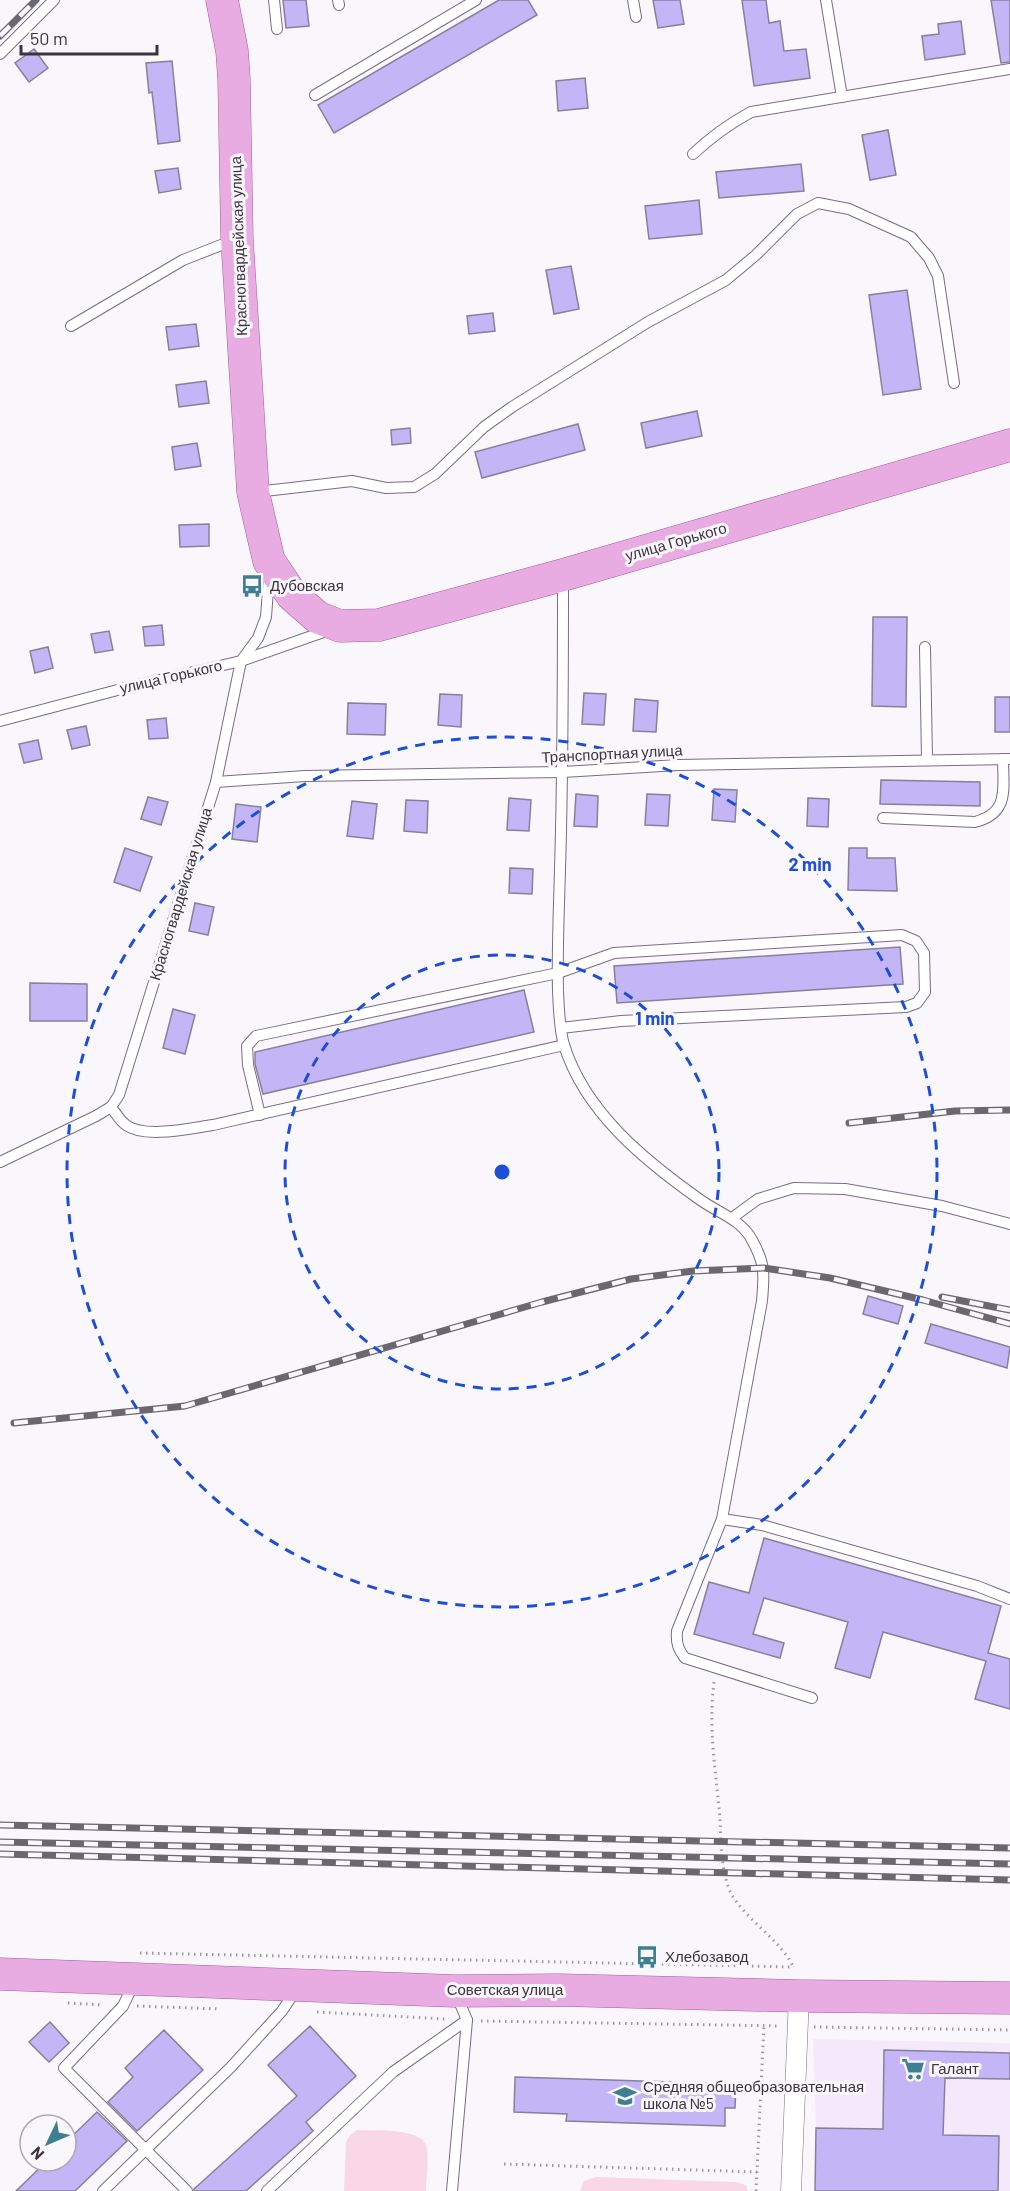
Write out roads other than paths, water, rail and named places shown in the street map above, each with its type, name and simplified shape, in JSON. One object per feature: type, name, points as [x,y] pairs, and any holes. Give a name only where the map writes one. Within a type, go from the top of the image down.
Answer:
[{"type":"main road","name":"Красногвардейская улица","points":[[222,0],[232,51],[234,79],[237,239],[253,492]]},
{"type":"main road","name":"улица Горького","points":[[253,492],[269,561],[292,596],[317,617],[340,626],[379,626],[563,575],[1010,444]]},
{"type":"main road","name":"Советская улица","points":[[0,1974],[133,1965],[291,1998],[455,1991],[558,1990],[797,1997],[1010,1998]]},
{"type":"street","points":[[791,2191],[797,1997]]},
{"type":"lane","points":[[0,54],[54,0]]},
{"type":"lane","points":[[274,0],[277,29]]},
{"type":"lane","points":[[315,95],[476,0]]},
{"type":"lane","points":[[633,0],[636,17]]},
{"type":"lane","points":[[826,0],[842,97]]},
{"type":"lane","points":[[693,154],[730,123],[751,112],[1010,69]]},
{"type":"lane","points":[[253,492],[351,481],[386,489],[414,487],[435,474],[484,427],[512,407],[648,322],[726,280],[756,255],[797,214],[818,203],[849,209],[911,237],[929,258],[938,276],[954,383]]},
{"type":"lane","points":[[70,326],[183,260],[237,239]]},
{"type":"lane","name":"Красногвардейская улица","points":[[111,1107],[119,1095],[216,782],[241,661],[258,638],[266,617],[269,595],[269,561]]},
{"type":"lane","points":[[563,575],[563,772],[558,973],[564,1045],[587,1092],[604,1117],[655,1167],[702,1202],[732,1218],[751,1239],[764,1268],[762,1301],[722,1519],[677,1631],[676,1641],[678,1649],[685,1658],[812,1698]]},
{"type":"lane","name":"улица Горького","points":[[0,721],[129,687],[241,661],[340,626]]},
{"type":"lane","points":[[925,647],[927,759]]},
{"type":"lane","points":[[883,818],[975,822],[984,820],[999,810],[1003,800],[1006,759]]},
{"type":"lane","name":"Транспортная улица","points":[[216,782],[305,776],[563,772],[678,765],[1006,759]]},
{"type":"lane","points":[[260,1115],[248,1065],[247,1046],[256,1036],[558,973],[614,953],[902,935],[916,940],[924,953],[925,992],[917,1003],[906,1007],[621,1021],[561,1028]]},
{"type":"lane","points":[[0,1162],[111,1107],[127,1125],[143,1131],[213,1125],[564,1045]]},
{"type":"lane","points":[[732,1218],[758,1199],[794,1188],[845,1189],[942,1206],[1010,1224]]},
{"type":"lane","points":[[722,1519],[762,1525],[977,1586],[1010,1599]]},
{"type":"lane","points":[[133,1965],[123,2006],[64,2068],[187,2191]]},
{"type":"lane","points":[[452,2191],[467,2020],[455,1991]]},
{"type":"lane","points":[[103,2191],[231,2067],[291,1998]]},
{"type":"lane","points":[[267,2191],[393,2072],[467,2020]]},
{"type":"railway","points":[[0,36],[36,0]]},
{"type":"railway","points":[[849,1123],[955,1111],[1010,1110]]},
{"type":"railway","points":[[14,1423],[185,1406],[542,1302],[631,1279],[693,1271],[764,1268],[830,1278],[1010,1324]]},
{"type":"railway","points":[[942,1297],[1010,1310]]},
{"type":"railway","points":[[0,1825],[1010,1848]]},
{"type":"railway","points":[[0,1842],[1010,1864]]},
{"type":"railway","points":[[0,1854],[1010,1880]]},
{"type":"place","name":"Дубовская","points":[[252,586]]},
{"type":"place","name":"Хлебозавод","points":[[647,1957]]},
{"type":"place","name":"Галант","points":[[913,2069]]},
{"type":"place","name":"Средняя общеобразовательная школа №5","points":[[625,2096]]}]
